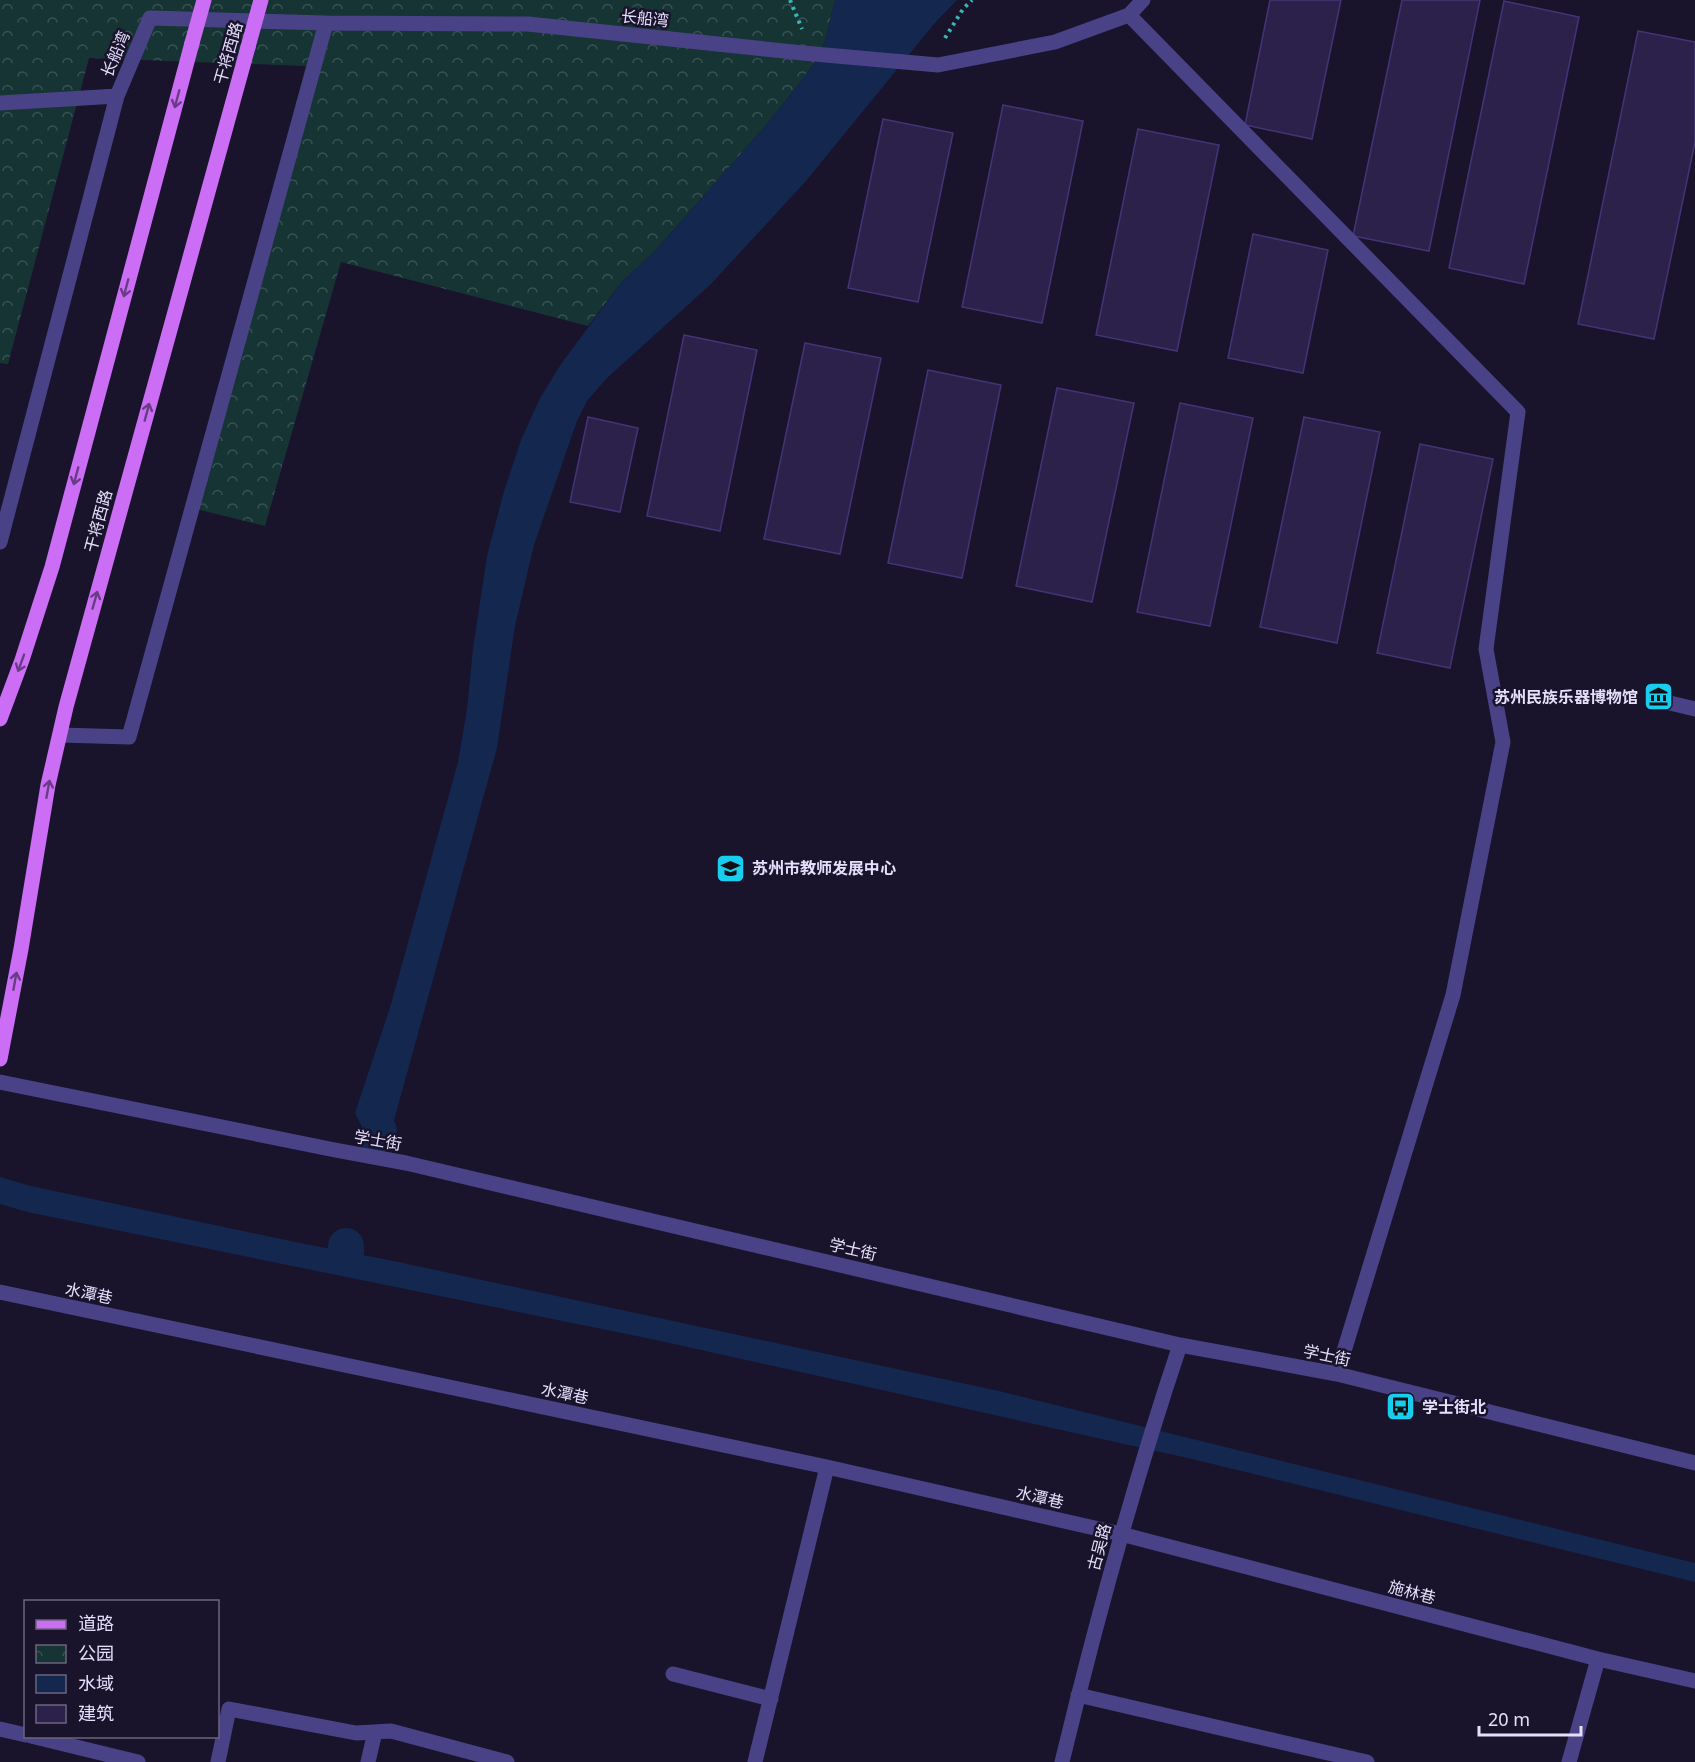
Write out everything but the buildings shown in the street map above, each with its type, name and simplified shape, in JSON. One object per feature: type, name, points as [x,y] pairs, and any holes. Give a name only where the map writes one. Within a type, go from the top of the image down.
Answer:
[{"type":"main road","name":"干将西路","points":[[0,718],[25,651],[52,567],[204,0]]},
{"type":"main road","name":"干将西路","points":[[0,1059],[21,950],[48,785],[60,735],[261,0]]},
{"type":"street","name":"长船湾","points":[[0,103],[117,96],[150,18],[326,23],[528,24],[938,65],[1055,42],[1130,15],[1143,0]]},
{"type":"street","points":[[1130,15],[1518,412],[1486,649],[1503,742],[1453,995],[1337,1374]]},
{"type":"street","points":[[60,735],[129,737],[326,23]]},
{"type":"street","points":[[0,542],[117,96]]},
{"type":"street","points":[[1653,699],[1695,709]]},
{"type":"street","name":"学士街","points":[[0,1082],[406,1163],[1180,1345],[1337,1374],[1695,1463]]},
{"type":"street","name":"水潭巷","points":[[0,1292],[827,1467],[1121,1533]]},
{"type":"street","name":"古吴路","points":[[1062,1762],[1121,1533],[1180,1345]]},
{"type":"street","points":[[755,1762],[827,1467]]},
{"type":"street","name":"施林巷","points":[[1121,1533],[1598,1659],[1695,1681]]},
{"type":"street","points":[[1569,1762],[1598,1659]]},
{"type":"street","points":[[673,1674],[771,1698]]},
{"type":"street","points":[[1078,1695],[1367,1762]]},
{"type":"street","points":[[218,1762],[229,1709],[356,1733],[392,1731],[507,1762]]},
{"type":"street","points":[[0,1729],[24,1735]]},
{"type":"street","points":[[368,1762],[375,1732]]},
{"type":"street","points":[[35,1738],[138,1762]]},
{"type":"path","points":[[790,0],[802,30]]},
{"type":"path","points":[[944,41],[963,9],[972,0]]},
{"type":"green space","points":[[0,0],[835,0],[825,41],[817,59],[802,80],[767,124],[655,251],[621,283],[588,326],[341,262],[265,526],[188,507],[306,66],[89,58],[8,364],[0,363]]},
{"type":"water","points":[[835,0],[957,0],[934,24],[806,181],[710,285],[607,378],[587,401],[577,421],[534,545],[515,626],[497,748],[393,1124],[389,1134],[362,1127],[355,1113],[391,1004],[458,762],[487,556],[504,491],[521,440],[540,398],[561,364],[621,283],[655,251],[767,124],[817,59],[825,41]]},
{"type":"water","points":[[0,1177],[31,1186],[999,1391],[1695,1563],[1695,1582],[1192,1459],[656,1340],[27,1212],[0,1204]]},
{"type":"waterway","points":[[377,1136],[379,1131]]},
{"type":"waterway","points":[[346,1246],[346,1252]]},
{"type":"place","name":"苏州民族乐器博物馆","points":[[1659,697]]},
{"type":"place","name":"苏州市教师发展中心","points":[[731,868]]},
{"type":"place","name":"学士街北","points":[[1401,1407]]}]
